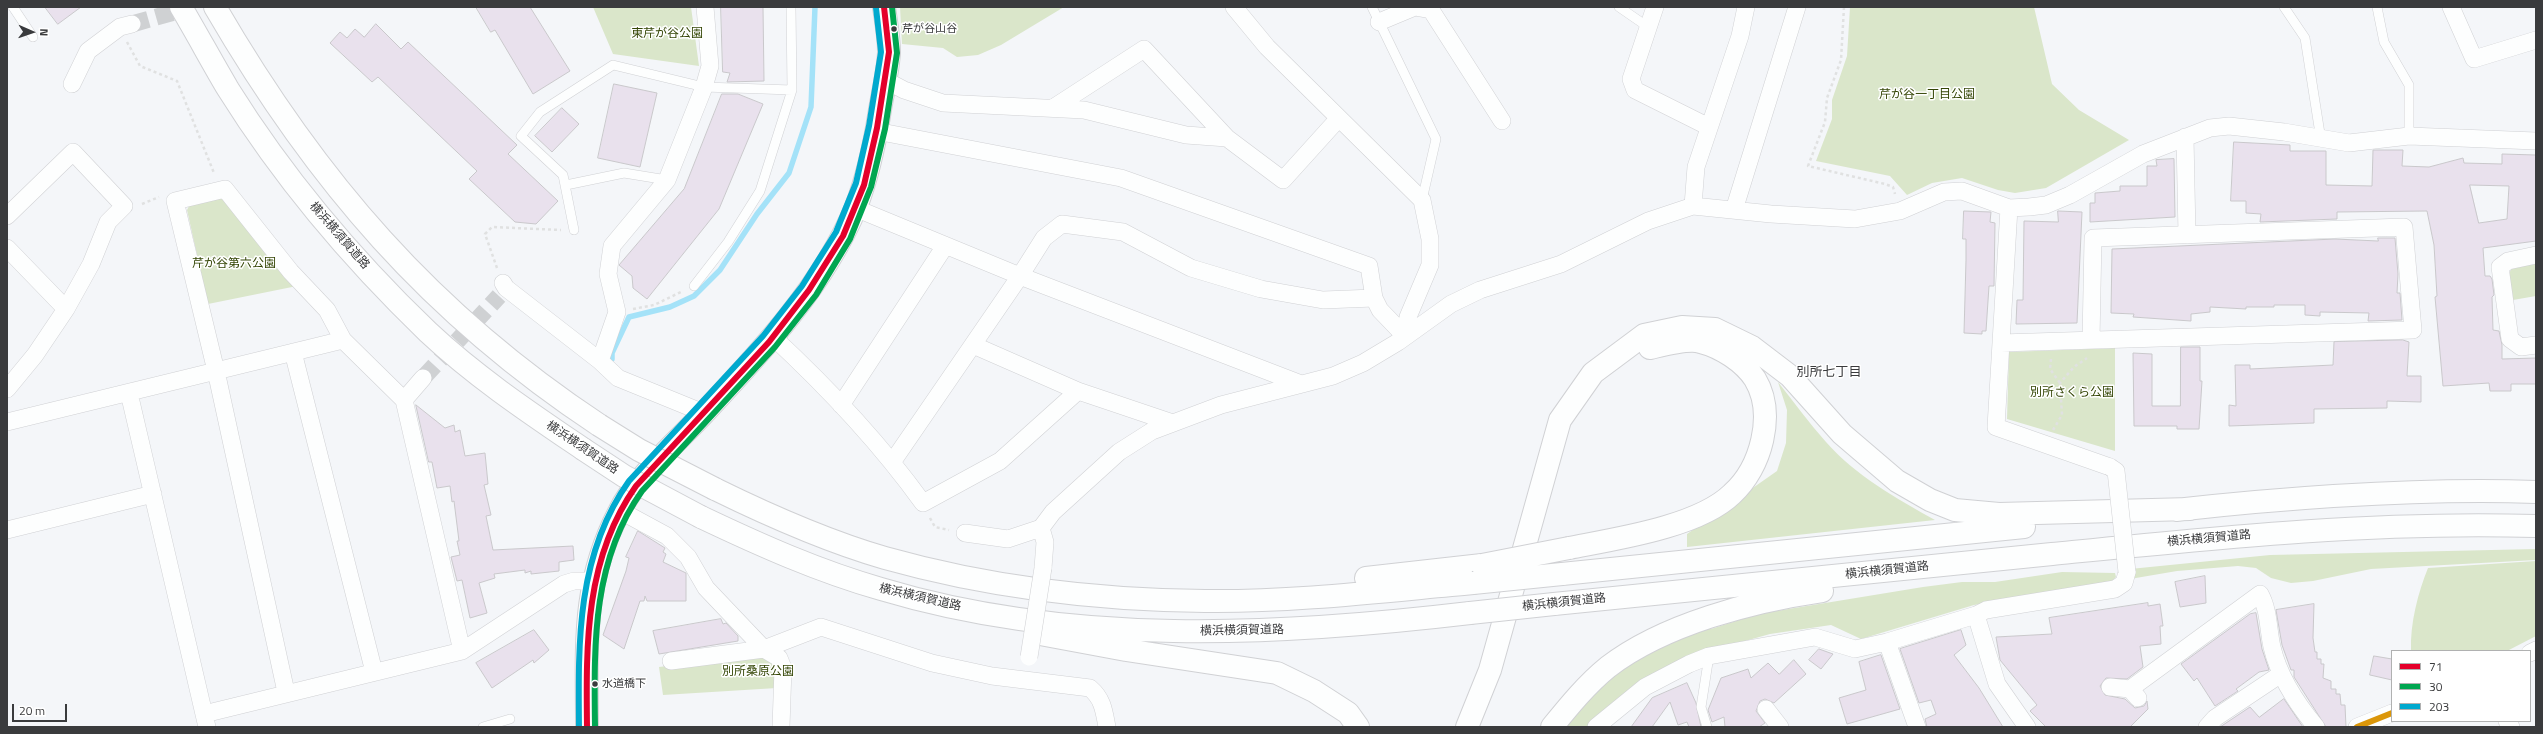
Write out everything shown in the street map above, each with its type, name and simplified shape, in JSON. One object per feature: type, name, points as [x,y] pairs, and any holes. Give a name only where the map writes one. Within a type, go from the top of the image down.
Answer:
[{"type":"main road","name":"横浜横須賀道路","points":[[181,7],[228,89],[279,163],[328,225],[383,286],[429,332],[482,378],[624,476],[701,517],[819,569],[882,590],[938,604],[1011,617],[1071,624],[1209,632],[1303,630],[2150,544],[2332,529],[2466,524],[2536,526]]},
{"type":"main road","points":[[215,7],[250,68],[301,143],[352,207],[403,264],[450,310],[502,356],[549,392],[639,450],[715,489],[764,513],[884,557],[941,572],[1073,594],[1138,599],[1207,601],[1298,598],[1478,574],[1562,574],[2190,509],[2335,496],[2425,492],[2536,492]]},
{"type":"main road","points":[[587,727],[585,643],[592,581],[619,510],[654,465],[704,413],[772,336],[802,299],[823,267],[856,208],[876,131],[885,80],[889,50],[884,7]]},
{"type":"main road","points":[[1467,727],[1490,670],[1560,420],[1593,373],[1644,335],[1682,326],[1715,329],[1752,347],[1790,376],[1842,434],[1897,481],[1930,500],[1955,510],[1999,514],[2190,509]]},
{"type":"main road","points":[[1478,574],[1569,548],[1654,531],[1701,514],[1732,494],[1751,470],[1764,435],[1764,415],[1755,380],[1735,358],[1700,341],[1669,344],[1643,350],[1617,370],[1593,394],[1567,439],[1504,676],[1484,727]]},
{"type":"main road","points":[[1552,727],[1584,690],[1608,667],[1652,640],[1709,618],[1795,595],[2150,544]]},
{"type":"main road","points":[[938,604],[1022,631],[1126,650],[1277,673],[1314,691],[1348,713],[1358,727]]},
{"type":"street","points":[[600,361],[617,312],[608,274],[612,246],[667,180],[704,87],[710,66],[705,7]]},
{"type":"street","points":[[1234,7],[1267,47],[1422,200],[1430,239],[1430,265],[1408,317],[1405,336]]},
{"type":"street","points":[[1376,15],[1415,7],[1431,10],[1502,121]]},
{"type":"street","points":[[1655,7],[1631,79],[1635,90],[1710,127]]},
{"type":"street","points":[[1693,206],[1696,167],[1740,36],[1746,7]]},
{"type":"street","points":[[1734,210],[1797,7]]},
{"type":"street","points":[[2451,7],[2474,59],[2536,40]]},
{"type":"street","points":[[72,84],[88,51],[126,26]]},
{"type":"street","points":[[1053,108],[1144,49],[1227,138],[1283,180],[1339,118]]},
{"type":"street","points":[[885,80],[904,90],[943,103],[1084,110],[1186,135],[1227,138]]},
{"type":"street","points":[[965,533],[1008,539],[1042,528],[1053,512],[1119,452],[1152,431],[1221,405],[1333,376],[1363,363],[1451,304],[1480,290],[1561,264],[1648,221],[1693,206],[1815,218],[1855,219],[1894,214],[1944,192],[1962,192],[2010,208],[2046,205],[2070,195],[2144,154],[2210,128],[2229,126],[2284,132],[2322,140],[2349,143],[2409,136],[2536,141]]},
{"type":"street","points":[[876,131],[1121,178],[1369,266],[1374,298],[1380,310],[1405,336]]},
{"type":"street","points":[[2185,137],[2187,235]]},
{"type":"street","points":[[7,216],[73,152],[124,206],[108,222],[91,264],[66,309],[34,355],[7,389]]},
{"type":"street","points":[[286,692],[216,371],[175,201],[225,189],[291,272],[327,310],[343,340],[404,400],[462,650]]},
{"type":"street","points":[[856,208],[1020,276],[1301,384]]},
{"type":"street","points":[[1596,727],[1645,687],[1677,670],[1709,656],[1815,637],[1855,649],[1887,642],[1981,613],[2115,589],[2124,583],[2127,572],[2116,471],[2110,467],[1996,427],[2010,208]]},
{"type":"street","points":[[893,461],[1020,276],[1044,238],[1062,224],[1123,232],[1191,268],[1261,289],[1323,300],[1374,298]]},
{"type":"street","points":[[2001,343],[2098,340],[2413,330],[2404,227],[2093,238],[2098,340]]},
{"type":"street","points":[[841,405],[945,246]]},
{"type":"street","points":[[7,248],[66,309]]},
{"type":"street","points":[[2536,255],[2508,261],[2500,267],[2510,339],[2521,347],[2536,345]]},
{"type":"street","points":[[503,289],[600,361],[618,378],[704,413]]},
{"type":"street","points":[[772,336],[811,372],[893,461],[923,503],[1000,461],[1078,391]]},
{"type":"street","points":[[7,422],[343,340]]},
{"type":"street","points":[[973,345],[1078,391],[1173,423]]},
{"type":"street","points":[[293,352],[374,672]]},
{"type":"street","points":[[404,400],[423,378]]},
{"type":"street","points":[[129,393],[206,720],[286,692],[462,650],[564,584],[574,580],[592,581]]},
{"type":"street","points":[[7,530],[153,494]]},
{"type":"street","points":[[619,510],[667,536],[688,557],[706,588],[764,650],[779,658],[783,668],[781,727]]},
{"type":"street","points":[[1026,680],[1045,542],[1042,528]]},
{"type":"street","points":[[2110,687],[2134,693],[2260,594],[2265,603],[2272,648],[2281,674],[2303,712],[2316,727]]},
{"type":"street","points":[[1981,613],[1997,684],[2027,727]]},
{"type":"street","points":[[671,661],[764,650],[821,627],[932,663],[992,676],[1090,688],[1098,695],[1103,707],[1107,727]]},
{"type":"street","points":[[1887,642],[1917,727]]},
{"type":"street","points":[[2207,727],[2215,718],[2281,674]]},
{"type":"street","points":[[1766,709],[1780,727]]},
{"type":"street","points":[[2357,727],[2391,713]]},
{"type":"lane","points":[[13,7],[33,37]]},
{"type":"lane","points":[[694,286],[728,242],[760,191],[792,90],[791,7]]},
{"type":"lane","points":[[1619,7],[1648,27]]},
{"type":"lane","points":[[2284,7],[2305,38],[2322,140]]},
{"type":"lane","points":[[2377,7],[2384,42],[2409,85],[2409,136]]},
{"type":"lane","points":[[1376,15],[1436,139],[1422,200]]},
{"type":"lane","points":[[574,230],[563,174],[521,136],[540,112],[613,65],[704,87],[792,90]]},
{"type":"lane","points":[[566,186],[624,173],[667,180]]},
{"type":"lane","points":[[1707,727],[1701,707],[1709,656]]},
{"type":"lane","points":[[483,727],[510,719]]},
{"type":"path","points":[[1844,7],[1841,60],[1827,98],[1825,122],[1808,166],[1893,187],[1897,200]]},
{"type":"path","points":[[126,26],[140,66],[177,81],[211,170],[225,189]]},
{"type":"path","points":[[124,206],[135,207],[156,196],[175,201]]},
{"type":"path","points":[[503,289],[485,234],[492,227],[574,230]]},
{"type":"path","points":[[617,312],[654,305],[694,286]]},
{"type":"path","points":[[2060,383],[2080,363],[2100,353],[2098,340]]},
{"type":"path","points":[[2051,357],[2050,368],[2060,383],[2062,415],[2053,429],[2053,447]]},
{"type":"path","points":[[923,503],[935,528],[965,533]]},
{"type":"green space","name":"東芹が谷公園","points":[[593,7],[691,7],[699,66],[613,54]]},
{"type":"green space","points":[[900,7],[1064,7],[1001,45],[978,55],[957,57],[943,48],[902,44]]},
{"type":"green space","name":"芹が谷一丁目公園","points":[[1850,7],[2034,7],[2052,84],[2079,110],[2129,140],[2046,188],[2015,193],[1998,190],[1962,178],[1932,183],[1907,195],[1890,176],[1816,161],[1832,119],[1832,100],[1847,56]]},
{"type":"green space","name":"芹が谷第六公園","points":[[222,196],[297,286],[208,304],[187,210],[190,204]]},
{"type":"green space","points":[[2536,263],[2536,296],[2513,300],[2508,275],[2512,268]]},
{"type":"green space","name":"別所さくら公園","points":[[2115,348],[2115,451],[2007,419],[2009,352]]},
{"type":"green space","points":[[1778,382],[1837,454],[1877,486],[1935,520],[1687,547],[1687,534],[1777,471],[1786,443],[1787,410]]},
{"type":"green space","points":[[2536,549],[2536,560],[2371,569],[2313,581],[2291,583],[2271,578],[2256,568],[2238,566],[2177,571],[2130,579],[2130,569],[2270,555]]},
{"type":"green space","points":[[2536,561],[2536,636],[2509,650],[2411,650],[2415,608],[2428,568]]},
{"type":"green space","points":[[2062,572],[2115,573],[2116,577],[2112,581],[1974,605],[1861,639],[1831,625],[1770,634],[1695,655],[1588,727],[1563,727],[1592,692],[1644,654],[1703,627],[1711,629],[1758,614],[1923,587],[1962,582],[1995,582]]},
{"type":"green space","name":"別所桑原公園","points":[[763,654],[775,662],[777,688],[663,695],[659,667]]},
{"type":"building","points":[[45,7],[81,7],[58,24]]},
{"type":"building","points":[[476,7],[530,7],[570,71],[533,94],[495,30],[491,32]]},
{"type":"building","points":[[721,7],[763,7],[764,81],[727,82],[730,73],[723,72]]},
{"type":"building","points":[[376,24],[401,49],[408,42],[517,145],[508,154],[558,201],[536,224],[515,222],[469,179],[477,171],[378,77],[372,82],[330,43],[340,32],[347,38],[355,29],[364,37]]},
{"type":"building","points":[[614,84],[657,93],[640,167],[598,158]]},
{"type":"building","points":[[722,94],[738,94],[763,104],[719,209],[647,299],[633,288],[632,276],[619,265],[684,189]]},
{"type":"building","points":[[562,108],[579,124],[552,152],[535,136]]},
{"type":"building","points":[[2234,142],[2290,145],[2290,151],[2326,151],[2326,185],[2372,186],[2373,150],[2403,150],[2402,166],[2429,167],[2463,158],[2464,163],[2502,164],[2502,154],[2536,155],[2536,241],[2483,248],[2485,276],[2490,276],[2492,279],[2494,295],[2492,297],[2493,330],[2499,331],[2502,345],[2502,359],[2536,358],[2536,384],[2511,384],[2511,391],[2490,391],[2489,383],[2443,386],[2435,297],[2437,296],[2434,245],[2427,211],[2337,212],[2337,219],[2260,222],[2261,214],[2246,213],[2246,201],[2231,201]],"holes":[[[2470,185],[2509,186],[2507,219],[2479,223]]]},
{"type":"building","points":[[2174,159],[2175,217],[2090,222],[2090,203],[2095,203],[2095,193],[2120,191],[2120,186],[2147,186],[2147,166],[2157,166],[2156,160]]},
{"type":"building","points":[[1964,211],[1991,212],[1990,222],[1995,223],[1994,286],[1989,286],[1986,331],[1982,331],[1982,334],[1964,333],[1966,239],[1963,239]]},
{"type":"building","points":[[2058,211],[2082,212],[2077,323],[2016,324],[2017,300],[2023,300],[2024,221],[2058,222]]},
{"type":"building","points":[[2378,238],[2395,238],[2398,274],[2397,293],[2400,293],[2402,320],[2368,321],[2369,313],[2320,312],[2320,316],[2305,315],[2305,305],[2274,305],[2274,307],[2246,307],[2246,309],[2210,307],[2210,312],[2191,314],[2191,321],[2133,317],[2134,314],[2111,313],[2112,249],[2335,239],[2378,241]]},
{"type":"building","points":[[2403,340],[2409,342],[2407,376],[2421,376],[2421,402],[2387,401],[2387,408],[2314,409],[2314,423],[2229,426],[2229,405],[2236,406],[2235,365],[2250,365],[2250,369],[2333,365],[2334,342]]},
{"type":"building","points":[[2181,347],[2200,347],[2200,381],[2202,381],[2199,429],[2177,429],[2177,426],[2134,426],[2133,353],[2152,354],[2152,406],[2180,406]]},
{"type":"building","points":[[416,405],[445,428],[454,425],[455,432],[460,430],[465,456],[485,453],[488,484],[484,485],[491,515],[486,516],[493,550],[573,546],[574,560],[559,562],[559,571],[531,574],[531,571],[525,573],[525,570],[494,574],[495,578],[479,583],[487,613],[470,618],[462,580],[457,581],[451,557],[460,555],[457,541],[459,541],[454,501],[452,502],[450,486],[437,488],[432,462],[429,462]]},
{"type":"building","points":[[638,531],[665,548],[663,552],[666,554],[663,562],[686,573],[686,601],[647,601],[645,596],[644,601],[640,601],[624,649],[603,635],[626,571],[629,558],[626,557]]},
{"type":"building","points":[[2205,576],[2206,603],[2180,607],[2175,582]]},
{"type":"building","points":[[2148,603],[2148,606],[2160,604],[2163,626],[2160,626],[2161,644],[2140,646],[2143,667],[2127,679],[2106,678],[2100,686],[2105,695],[2125,699],[2135,708],[2144,706],[2147,701],[2148,709],[2130,727],[2046,727],[2030,711],[2037,705],[2000,660],[1996,637],[2052,634],[2049,618]]},
{"type":"building","points":[[2314,604],[2313,638],[2315,652],[2317,652],[2317,659],[2321,659],[2321,664],[2324,664],[2323,678],[2331,681],[2331,689],[2336,689],[2336,694],[2340,694],[2341,705],[2345,705],[2346,727],[2326,727],[2294,677],[2294,670],[2291,670],[2282,645],[2276,610]]},
{"type":"building","points":[[2256,613],[2262,649],[2269,670],[2259,672],[2236,689],[2238,691],[2215,706],[2197,678],[2194,681],[2181,664],[2250,614]]},
{"type":"building","points":[[721,619],[723,624],[726,623],[738,636],[738,641],[659,654],[653,631]]},
{"type":"building","points":[[534,630],[549,650],[534,663],[533,660],[492,688],[476,663]]},
{"type":"building","points":[[1961,630],[1966,645],[1954,655],[1979,688],[2003,727],[1927,727],[1925,719],[1936,714],[1931,700],[1919,703],[1900,649]]},
{"type":"building","points":[[1819,649],[1833,654],[1821,669],[1809,660]]},
{"type":"building","points":[[1881,655],[1900,709],[1847,724],[1839,698],[1866,690],[1859,662]]},
{"type":"building","points":[[2374,656],[2391,659],[2391,680],[2370,675]]},
{"type":"building","points":[[1794,660],[1806,674],[1774,703],[1765,699],[1760,701],[1756,711],[1765,723],[1759,727],[1725,727],[1724,717],[1712,722],[1708,710],[1721,678],[1748,669],[1751,678],[1768,663],[1779,674]]},
{"type":"building","points":[[1687,683],[1696,703],[1701,727],[1689,727],[1687,722],[1678,725],[1670,702],[1652,727],[1631,727],[1652,698]]},
{"type":"building","points":[[2284,699],[2303,727],[2220,727],[2250,707],[2259,717]]},
{"type":"waterway","points":[[612,359],[612,353],[629,317],[670,307],[694,296],[720,270],[757,214],[789,173],[811,107],[815,7]]},
{"type":"tunnel","points":[[132,24],[192,7]]},
{"type":"tunnel","points":[[423,378],[499,296]]},
{"type":"transit line","name":"71","points":[[587,727],[587,664],[592,602],[598,572],[607,542],[619,514],[636,486],[769,342],[809,290],[843,236],[864,185],[877,128],[889,52],[884,7]]},
{"type":"transit line","name":"30","points":[[595,727],[596,634],[599,604],[613,546],[626,518],[642,491],[775,347],[816,295],[850,239],[871,187],[885,129],[897,53],[892,7]]},
{"type":"transit line","name":"203","points":[[579,727],[579,663],[584,599],[590,568],[599,538],[612,509],[629,481],[763,336],[802,286],[836,232],[856,183],[869,126],[881,52],[876,8]]},
{"type":"transit line","points":[[2357,727],[2391,713]]},
{"type":"place","name":"芹が谷山谷","points":[[894,29]]},
{"type":"place","name":"水道橋下","points":[[595,684]]},
{"type":"district","name":"別所七丁目","points":[[1829,373]]}]
